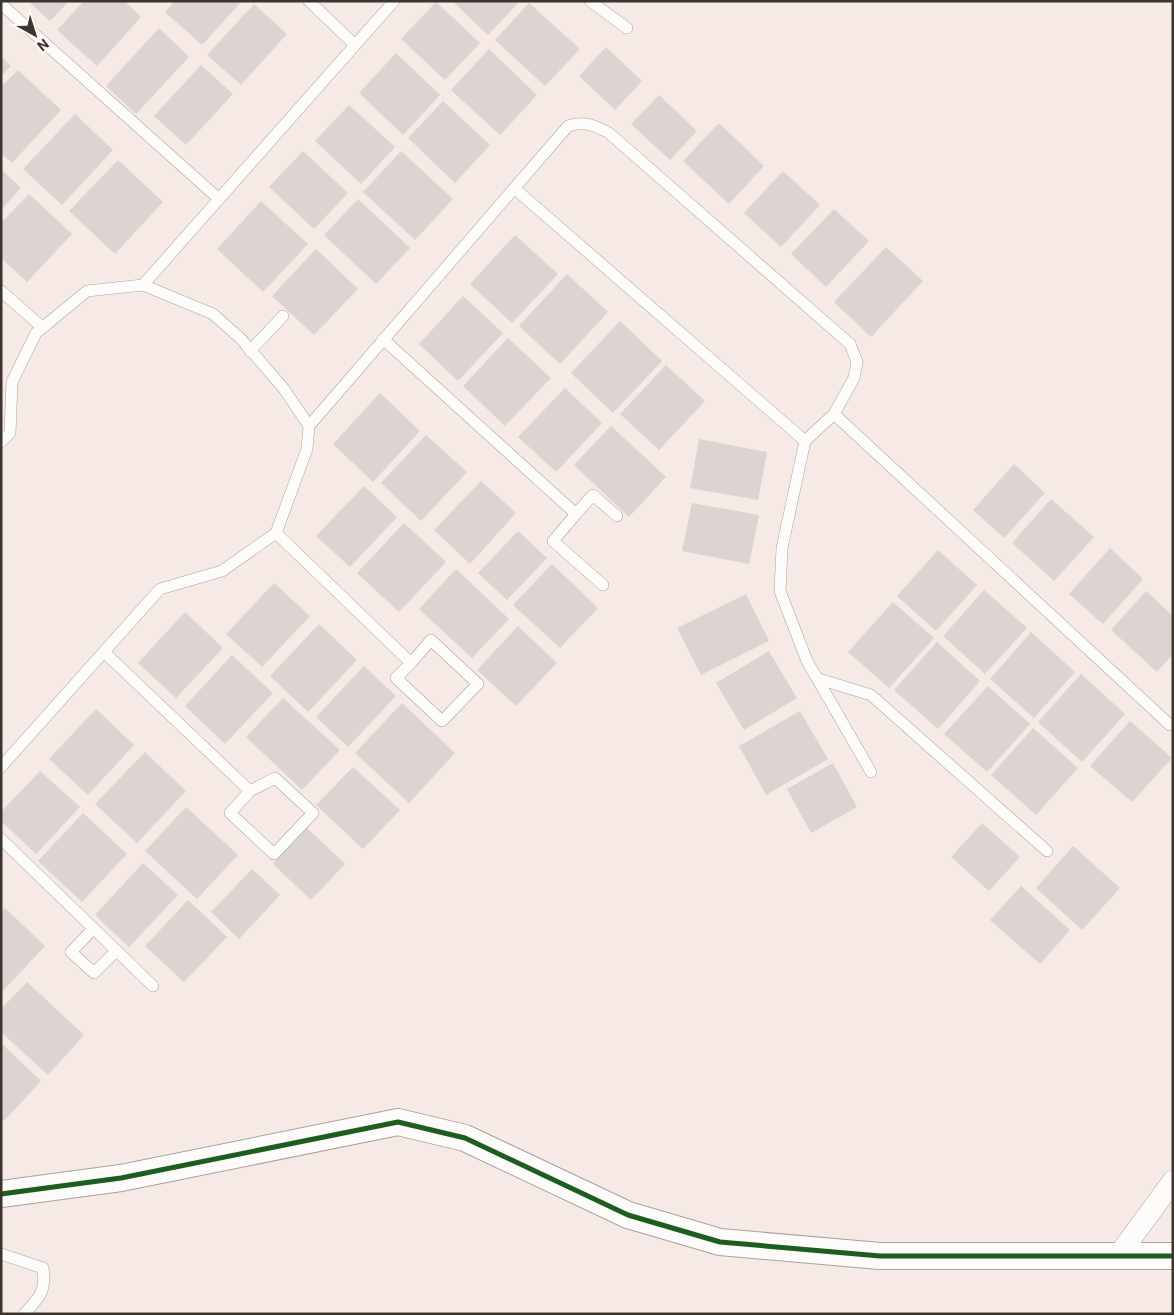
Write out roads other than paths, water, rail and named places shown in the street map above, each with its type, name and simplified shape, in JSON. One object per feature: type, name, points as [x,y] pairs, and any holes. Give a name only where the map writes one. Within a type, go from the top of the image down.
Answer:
[{"type":"street","points":[[1,1194],[121,1178],[398,1122],[465,1138],[628,1215],[720,1242],[880,1256],[1173,1256]]},
{"type":"street","points":[[1118,1256],[1173,1181]]},
{"type":"lane","points":[[309,1],[356,45]]},
{"type":"lane","points":[[143,285],[394,1]]},
{"type":"lane","points":[[590,1],[628,28]]},
{"type":"lane","points":[[1,4],[220,199]]},
{"type":"lane","points":[[1,767],[160,589],[222,571],[276,533],[307,449],[309,426],[568,126],[579,123],[592,124],[608,133],[850,344],[857,362],[854,378],[834,414],[805,441],[782,548],[780,591],[807,661],[871,772]]},
{"type":"lane","points":[[514,188],[805,441]]},
{"type":"lane","points":[[1,442],[10,433],[12,382],[36,333],[87,291],[143,285],[213,314],[284,389],[309,426]]},
{"type":"lane","points":[[1,291],[42,327]]},
{"type":"lane","points":[[250,351],[283,316]]},
{"type":"lane","points":[[383,339],[576,514]]},
{"type":"lane","points":[[834,414],[1170,725]]},
{"type":"lane","points":[[603,585],[553,541],[593,495],[617,516]]},
{"type":"lane","points":[[276,533],[411,662]]},
{"type":"lane","points":[[431,640],[478,684],[442,721],[396,678],[411,662],[431,640]]},
{"type":"lane","points":[[104,652],[250,792]]},
{"type":"lane","points":[[819,679],[871,695],[1047,851]]},
{"type":"lane","points":[[275,778],[313,813],[274,854],[230,813],[250,792],[275,778]]},
{"type":"lane","points":[[1,839],[153,986]]},
{"type":"lane","points":[[93,929],[71,952],[82,963],[94,973],[116,951]]},
{"type":"lane","points":[[1,1254],[43,1268],[45,1283],[40,1296],[24,1314]]}]
